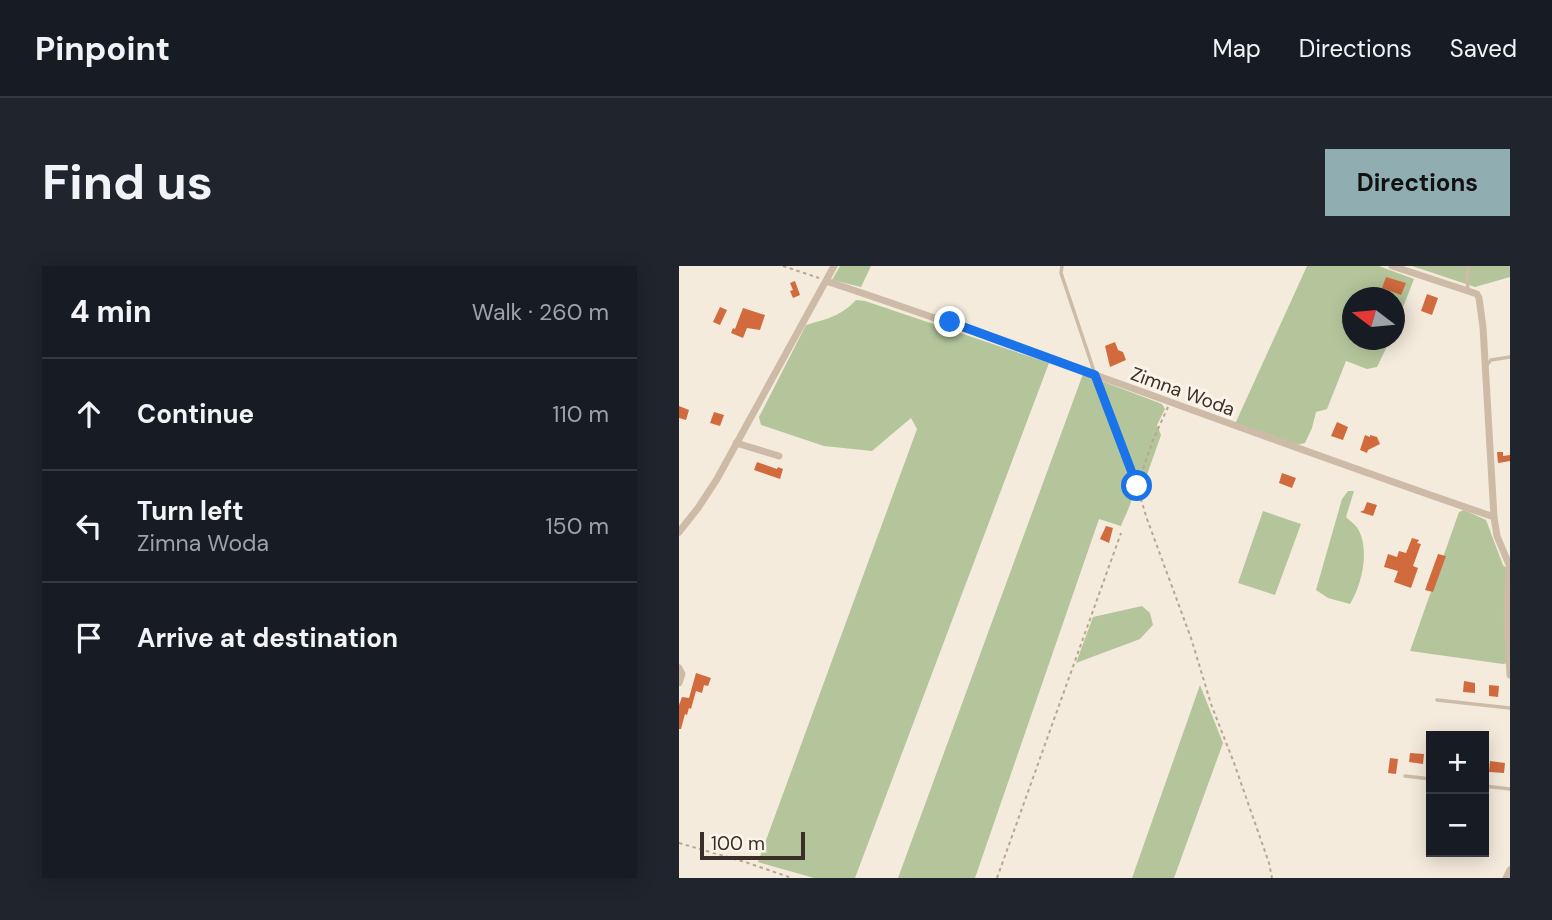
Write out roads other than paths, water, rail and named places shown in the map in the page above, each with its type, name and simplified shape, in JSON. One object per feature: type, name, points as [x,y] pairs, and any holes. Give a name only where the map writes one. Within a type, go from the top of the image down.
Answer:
[{"type":"street","points":[[679,532],[707,494],[834,266]]},
{"type":"street","points":[[1392,266],[1478,294],[1486,366],[1494,517],[1497,536],[1509,567],[1507,618],[1510,674]]},
{"type":"street","name":"Zimna Woda","points":[[826,281],[950,322],[1354,470],[1494,517]]},
{"type":"street","points":[[736,443],[779,456]]},
{"type":"street","points":[[679,668],[682,674],[679,683]]},
{"type":"street","points":[[1506,878],[1510,870]]},
{"type":"lane","points":[[1062,266],[1061,273],[1095,375]]},
{"type":"lane","points":[[1468,266],[1468,291]]},
{"type":"lane","points":[[1486,366],[1491,360],[1510,357]]},
{"type":"lane","points":[[1437,700],[1510,708]]},
{"type":"lane","points":[[1405,776],[1426,778]]},
{"type":"lane","points":[[1489,787],[1510,789]]}]
